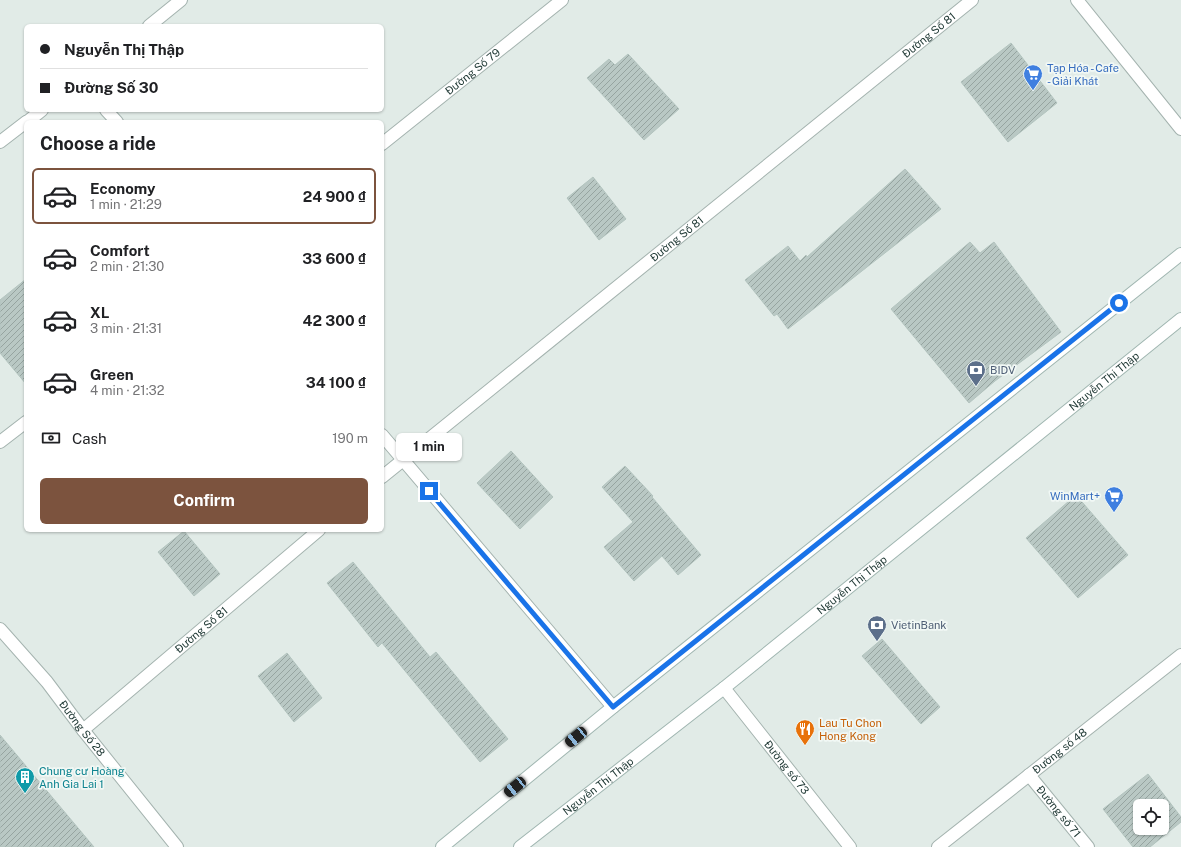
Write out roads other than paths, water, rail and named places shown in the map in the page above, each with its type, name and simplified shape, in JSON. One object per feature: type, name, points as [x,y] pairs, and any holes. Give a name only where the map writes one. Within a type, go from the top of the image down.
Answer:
[{"type":"street","points":[[151,24],[181,0]]},
{"type":"street","name":"Đường Số 79","points":[[384,142],[562,0]]},
{"type":"street","name":"Đường Số 81","points":[[384,475],[972,0]]},
{"type":"street","points":[[1077,0],[1181,129]]},
{"type":"street","points":[[29,120],[39,112]]},
{"type":"street","points":[[108,112],[115,120]]},
{"type":"street","points":[[0,142],[24,124]]},
{"type":"street","points":[[442,847],[613,707],[1181,254]]},
{"type":"street","name":"Nguyễn Thị Thập","points":[[520,847],[724,688],[1181,319]]},
{"type":"street","points":[[0,442],[24,424]]},
{"type":"street","points":[[384,437],[613,707]]},
{"type":"street","name":"Đường Số 81","points":[[83,730],[317,532]]},
{"type":"street","name":"Đường Số 28","points":[[0,629],[47,682],[83,730],[177,847]]},
{"type":"street","name":"Đường số 48","points":[[938,847],[1181,655]]},
{"type":"street","name":"Đường số 73","points":[[724,688],[850,847]]},
{"type":"street","name":"Đường số 71","points":[[1030,775],[1088,847]]},
{"type":"place","name":"Tạp Hóa - Cafe - Giải Khát","points":[[1033,91]]},
{"type":"place","name":"BIDV","points":[[976,387]]},
{"type":"place","name":"WinMart+","points":[[1114,513]]},
{"type":"place","name":"VietinBank","points":[[877,642]]},
{"type":"place","name":"Lau Tu Chon Hong Kong","points":[[805,746]]},
{"type":"place","name":"Chung cư Hoàng Anh Gia Lai 1","points":[[25,794]]}]
